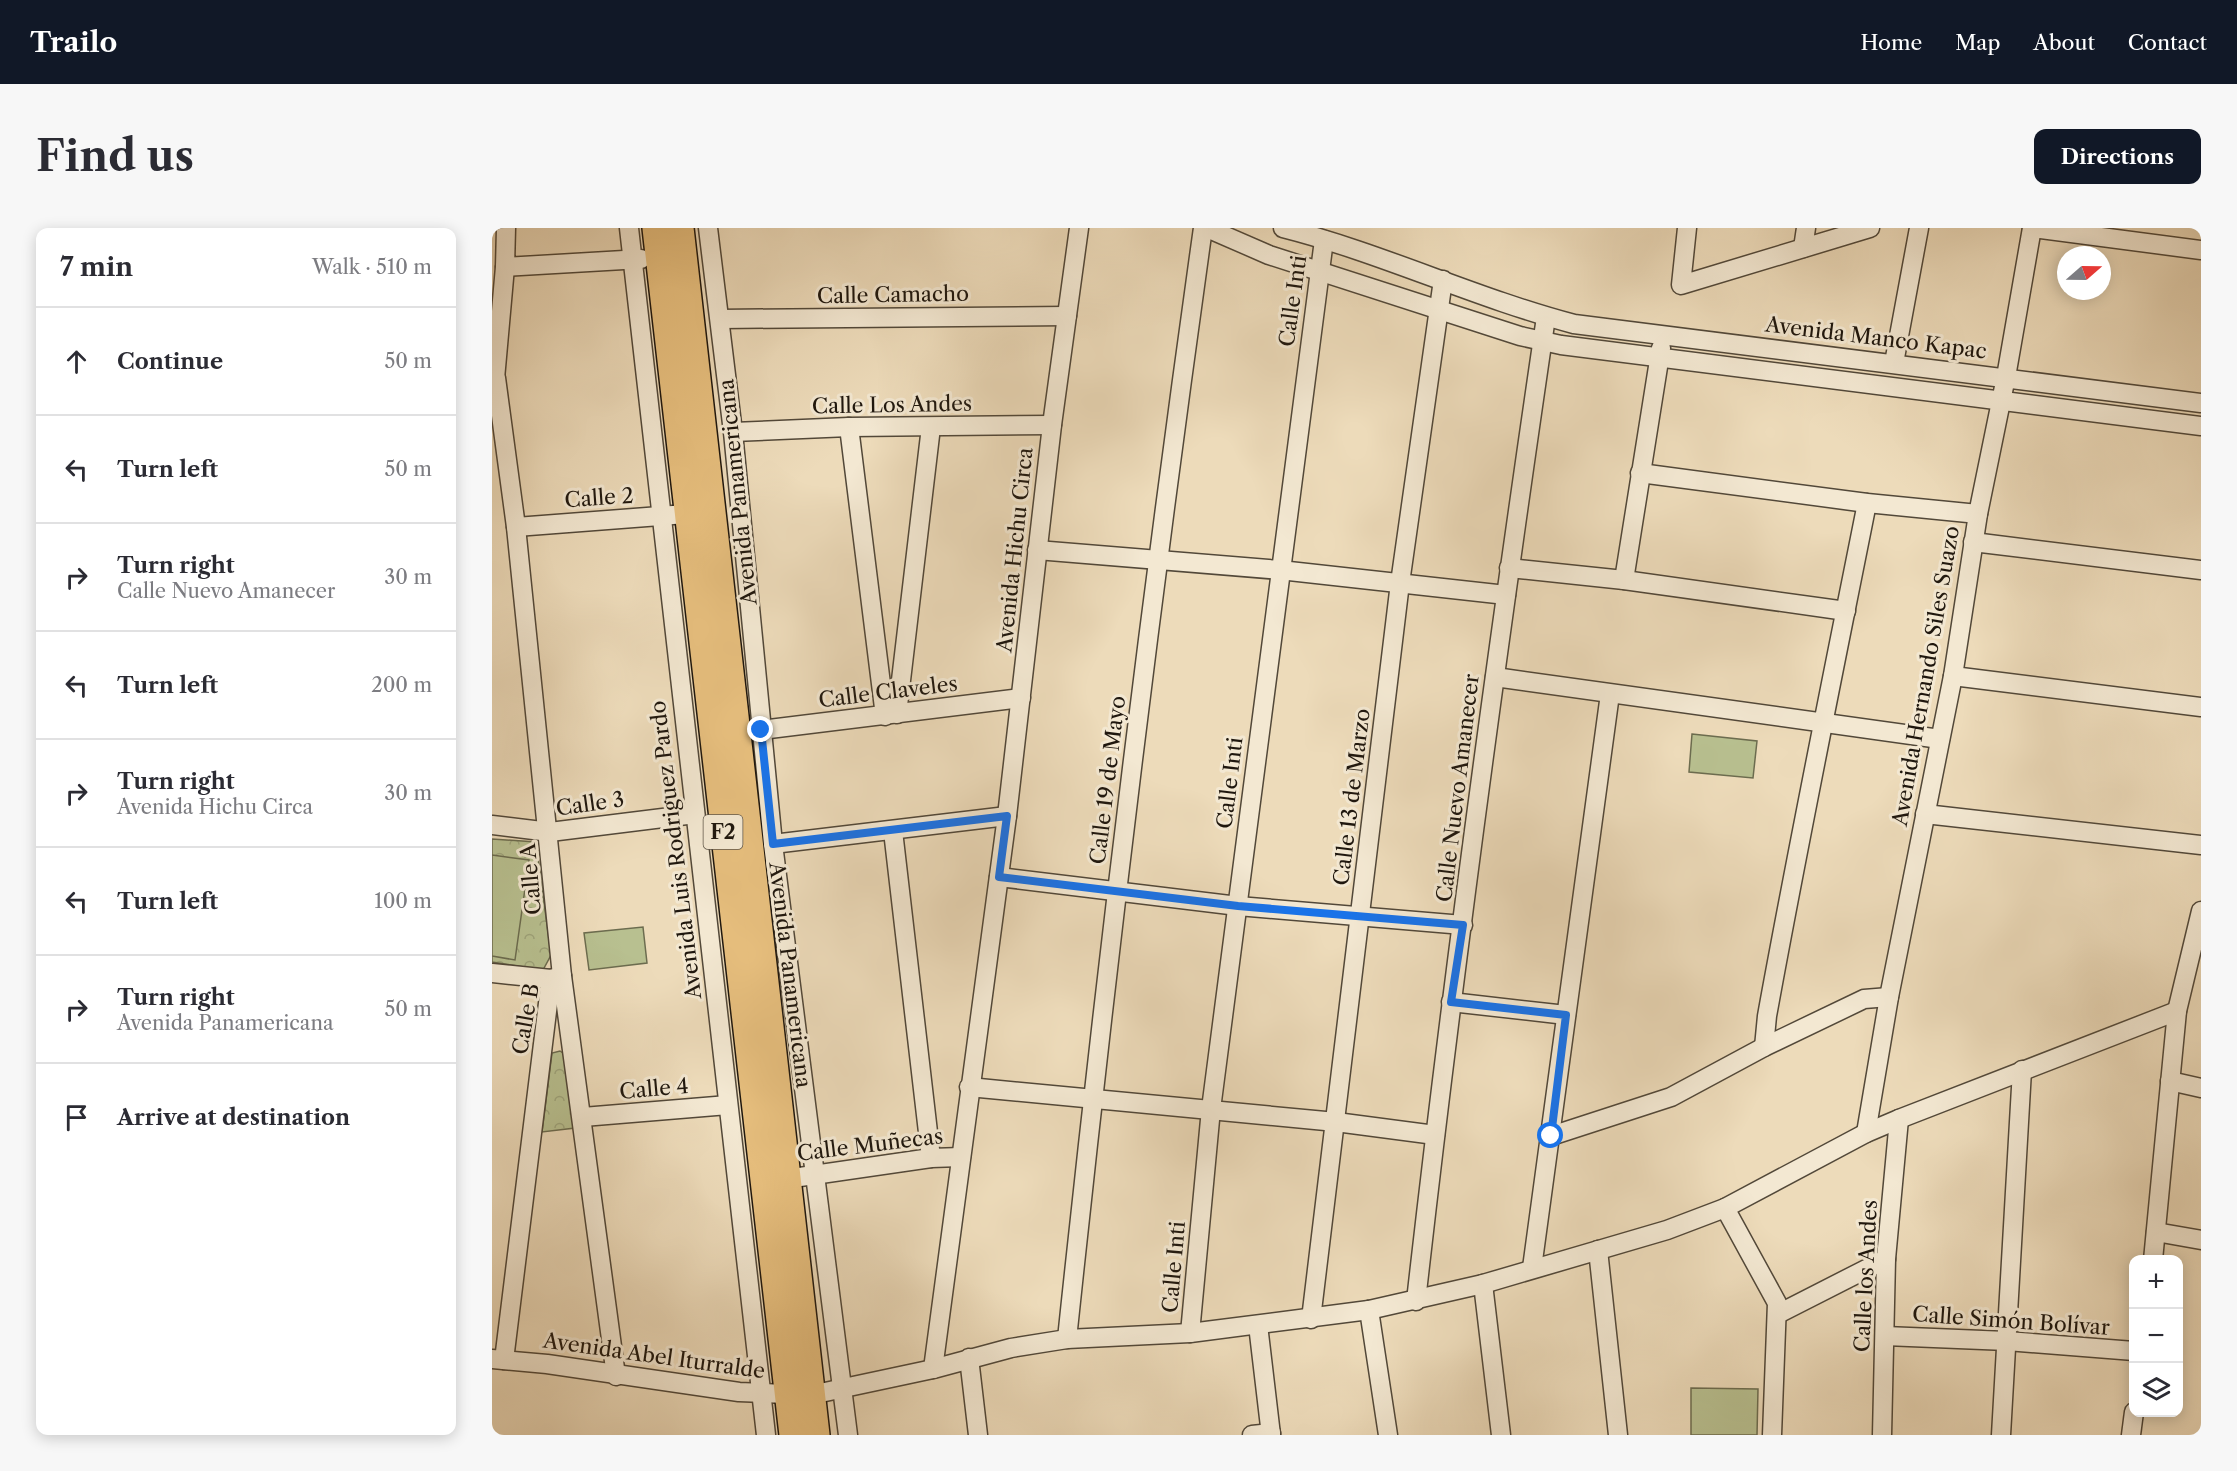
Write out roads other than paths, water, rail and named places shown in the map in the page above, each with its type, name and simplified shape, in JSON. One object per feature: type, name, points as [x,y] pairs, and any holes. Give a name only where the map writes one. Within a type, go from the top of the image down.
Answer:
[{"type":"highway","name":"Avenida Panamericana","points":[[656,228],[674,515],[800,1396],[816,1435]]},
{"type":"highway","name":"Avenida Panamericana","points":[[680,228],[786,1179],[800,1396],[793,1435]]},
{"type":"street","points":[[492,404],[505,267],[506,228]]},
{"type":"street","points":[[629,228],[632,260]]},
{"type":"street","name":"Avenida Panamericana","points":[[708,228],[733,432],[773,844],[848,1435]]},
{"type":"street","name":"Avenida Hichu Circa","points":[[933,1369],[1007,816],[1052,425],[1079,228]]},
{"type":"street","points":[[1205,228],[1269,255],[1543,341],[1660,358],[2201,426]]},
{"type":"street","name":"Calle 19 de Mayo","points":[[1067,1339],[1092,1097],[1156,561],[1205,228]]},
{"type":"street","name":"Avenida Manco Kapac","points":[[1283,228],[1574,324],[2201,403]]},
{"type":"street","points":[[1687,228],[1681,285],[1870,228]]},
{"type":"street","points":[[1803,248],[1806,228]]},
{"type":"street","points":[[1894,363],[1918,228]]},
{"type":"street","points":[[2032,228],[2201,250]]},
{"type":"street","name":"Avenida Hernando Siles Suazo","points":[[1866,1133],[1889,997],[1953,676],[1973,542],[2006,377],[2032,228]]},
{"type":"street","name":"Calle Inti","points":[[1190,1333],[1211,1109],[1324,240]]},
{"type":"street","points":[[505,267],[659,258]]},
{"type":"street","name":"Avenida Luis Rodriguez Pardo","points":[[632,260],[674,515],[695,813],[766,1435]]},
{"type":"street","name":"Calle 13 de Marzo","points":[[1311,1319],[1400,583],[1443,280]]},
{"type":"street","name":"Calle Camacho","points":[[720,320],[1067,316]]},
{"type":"street","name":"Calle Nuevo Amanecer","points":[[1416,1301],[1451,1002],[1509,568],[1546,316]]},
{"type":"street","points":[[1624,580],[1664,334]]},
{"type":"street","name":"Calle A","points":[[496,378],[516,527],[549,832],[557,978],[584,1118],[616,1376]]},
{"type":"street","name":"Calle Los Andes","points":[[733,432],[849,427],[1052,425]]},
{"type":"street","points":[[849,427],[891,715]]},
{"type":"street","points":[[891,715],[931,427]]},
{"type":"street","points":[[1640,473],[1867,503],[1978,514]]},
{"type":"street","points":[[1764,1047],[1767,1016],[1806,801],[1824,724],[1867,503]]},
{"type":"street","name":"Calle 2","points":[[516,527],[674,515]]},
{"type":"street","points":[[1973,542],[2201,570]]},
{"type":"street","points":[[1037,550],[1280,570],[1506,595]]},
{"type":"street","points":[[1509,568],[1624,580],[1846,611]]},
{"type":"street","points":[[1953,676],[2201,707]]},
{"type":"street","points":[[1495,677],[1940,739]]},
{"type":"street","points":[[1532,1268],[1610,694]]},
{"type":"street","name":"Calle Claveles","points":[[761,730],[1021,698]]},
{"type":"street","name":"Calle 3","points":[[492,825],[549,832],[695,813]]},
{"type":"street","points":[[1925,814],[2201,845]]},
{"type":"street","points":[[773,844],[1007,816]]},
{"type":"street","points":[[893,831],[931,1158]]},
{"type":"street","points":[[999,877],[1238,906],[1463,925]]},
{"type":"street","points":[[2153,1255],[2177,1011],[2198,945],[2201,911]]},
{"type":"street","points":[[492,973],[557,978]]},
{"type":"street","name":"Calle B","points":[[498,1359],[557,978]]},
{"type":"street","points":[[1551,1136],[1671,1097],[1764,1047],[1864,999],[1889,997]]},
{"type":"street","points":[[1451,1002],[1566,1015]]},
{"type":"street","name":"Avenida Abel Iturralde","points":[[498,1359],[761,1394],[800,1396],[842,1390],[933,1369],[969,1358],[1067,1339],[1190,1333],[1311,1319],[1416,1301],[1483,1284],[1667,1230],[1725,1208],[1866,1133],[2177,1011]]},
{"type":"street","points":[[2001,1435],[2022,1070]]},
{"type":"street","points":[[2170,1081],[2201,1088]]},
{"type":"street","points":[[969,1087],[1211,1109],[1435,1135]]},
{"type":"street","name":"Calle 4","points":[[584,1118],[728,1105]]},
{"type":"street","name":"Calle los Andes","points":[[1882,1435],[1887,1259],[1899,1119]]},
{"type":"street","name":"Calle Muñecas","points":[[786,1179],[931,1158],[961,1157]]},
{"type":"street","points":[[1725,1208],[1772,1290],[1778,1314],[1772,1435]]},
{"type":"street","points":[[2156,1232],[2201,1240]]},
{"type":"street","points":[[1598,1250],[1618,1435]]},
{"type":"street","points":[[1778,1314],[1887,1259]]},
{"type":"street","points":[[1483,1284],[1501,1435]]},
{"type":"street","points":[[1369,1310],[1388,1435]]},
{"type":"street","points":[[1252,1435],[1271,1434],[1258,1325]]},
{"type":"street","name":"Calle Simón Bolívar","points":[[1885,1336],[2007,1341],[2129,1351]]},
{"type":"street","points":[[969,1358],[978,1435]]},
{"type":"street","points":[[2131,1435],[2133,1417]]}]
